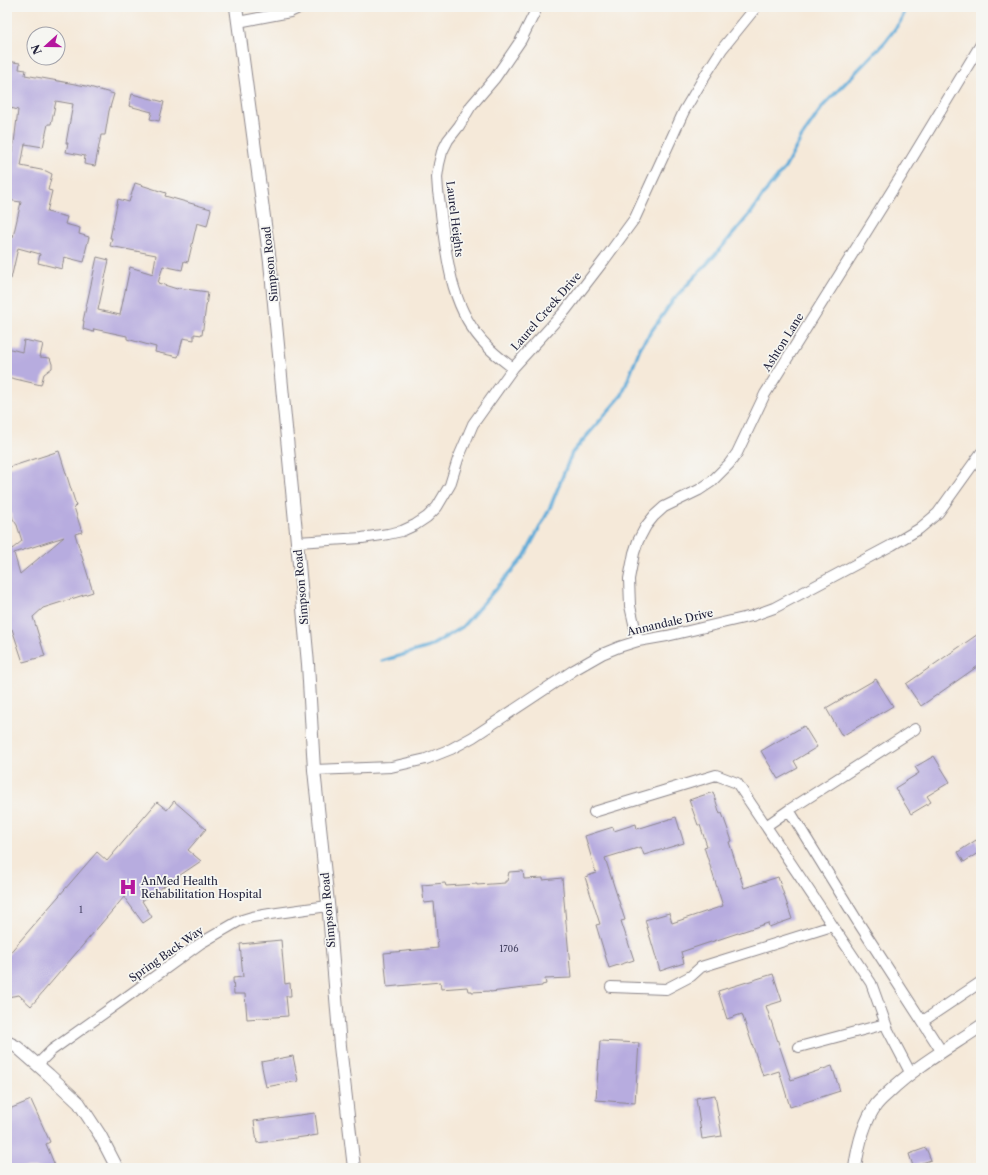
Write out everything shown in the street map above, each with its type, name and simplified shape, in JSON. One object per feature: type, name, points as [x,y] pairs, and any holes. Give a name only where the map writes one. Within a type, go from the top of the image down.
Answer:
[{"type":"street","name":"Simpson Road","points":[[236,7],[270,262],[308,664],[314,770],[340,1046],[354,1168]]},
{"type":"street","points":[[238,22],[290,12],[302,7]]},
{"type":"street","name":"Laurel Heights","points":[[513,368],[487,347],[478,337],[458,303],[449,271],[437,178],[442,152],[448,140],[459,126],[470,106],[495,78],[521,40],[535,12],[535,7]]},
{"type":"street","name":"Laurel Creek Drive","points":[[297,542],[362,538],[402,531],[427,517],[437,507],[450,485],[458,459],[473,424],[513,368],[565,311],[634,218],[688,104],[722,49],[756,7]]},
{"type":"street","name":"Ashton Lane","points":[[638,640],[630,606],[629,580],[634,553],[638,541],[646,526],[664,507],[699,490],[730,464],[737,453],[765,394],[981,44]]},
{"type":"street","name":"Annandale Drive","points":[[314,770],[391,767],[438,755],[473,737],[574,670],[619,647],[638,640],[667,636],[752,616],[774,608],[919,529],[938,512],[981,453]]},
{"type":"street","points":[[766,826],[915,729]]},
{"type":"street","points":[[594,812],[716,776],[737,783],[871,983],[885,1024],[911,1074]]},
{"type":"street","points":[[789,810],[858,922],[942,1052]]},
{"type":"street","name":"Spring Back Way","points":[[37,1065],[52,1050],[201,943],[239,921],[252,916],[328,906]]},
{"type":"street","points":[[611,987],[666,989],[691,976],[701,966],[832,926]]},
{"type":"street","points":[[923,1021],[981,982]]},
{"type":"street","points":[[799,1047],[885,1024]]},
{"type":"street","points":[[855,1168],[857,1154],[865,1126],[876,1104],[911,1074],[981,1026]]},
{"type":"street","points":[[7,1042],[17,1048],[49,1075],[79,1103],[100,1135],[117,1168]]},
{"type":"building","points":[[7,61],[20,63],[19,69],[26,70],[25,75],[86,86],[114,94],[109,111],[105,135],[101,135],[95,166],[84,164],[85,156],[66,152],[68,143],[66,143],[73,104],[56,101],[51,124],[48,124],[43,147],[25,144],[21,166],[46,171],[52,174],[48,190],[52,191],[47,212],[67,217],[65,224],[80,228],[79,234],[89,237],[84,262],[64,257],[62,269],[38,263],[40,254],[18,248],[11,279],[7,278],[7,235],[13,237],[21,202],[7,200],[7,171],[9,160],[7,160],[7,150],[13,151],[18,110],[7,107]]},
{"type":"building","points":[[132,94],[164,102],[159,121],[150,119],[152,112],[129,106]]},
{"type":"building","points":[[135,183],[166,193],[165,196],[211,209],[207,226],[197,223],[188,262],[184,261],[182,270],[163,266],[158,283],[177,289],[208,292],[202,335],[194,334],[194,340],[183,338],[178,357],[155,352],[156,347],[127,339],[127,336],[94,329],[93,332],[83,329],[83,321],[97,257],[109,260],[98,310],[120,315],[130,267],[153,274],[156,255],[110,246],[112,238],[110,238],[118,199],[129,202]]},
{"type":"building","points":[[24,340],[43,344],[40,357],[50,358],[52,368],[44,374],[41,385],[7,377],[7,348],[22,352]]},
{"type":"building","points":[[59,451],[76,505],[74,507],[82,532],[75,534],[93,592],[43,608],[33,617],[45,656],[23,662],[12,629],[7,631],[7,539],[9,539],[12,549],[22,541],[17,525],[8,506],[11,504],[7,489],[7,468]],"holes":[[[64,537],[20,574],[14,553]]]},
{"type":"building","points":[[981,632],[981,664],[921,706],[906,684]]},
{"type":"building","points":[[876,679],[893,706],[842,736],[826,708]]},
{"type":"building","points":[[804,726],[817,747],[794,761],[798,768],[778,779],[761,751]]},
{"type":"building","points":[[934,756],[950,782],[927,796],[931,802],[911,814],[895,788],[919,773],[915,767]]},
{"type":"building","points":[[713,792],[720,814],[722,813],[732,841],[729,842],[744,888],[778,877],[792,919],[769,927],[768,923],[681,952],[684,963],[660,971],[645,920],[669,913],[672,923],[723,906],[704,847],[707,846],[689,800]]},
{"type":"building","points":[[174,801],[206,829],[188,850],[201,861],[142,901],[152,917],[143,923],[124,897],[31,1006],[19,995],[7,997],[7,956],[97,852],[107,861],[157,802],[167,810]]},
{"type":"building","points":[[676,817],[684,843],[644,855],[641,847],[605,858],[625,920],[621,921],[634,960],[609,968],[596,925],[600,924],[585,877],[596,873],[585,836],[613,827],[614,831],[636,824],[637,829]]},
{"type":"building","points":[[976,840],[981,848],[981,851],[964,862],[958,852]]},
{"type":"building","points":[[523,871],[524,879],[543,878],[543,880],[562,878],[571,978],[545,979],[546,984],[542,986],[490,992],[472,992],[468,991],[467,987],[441,989],[440,982],[387,987],[384,953],[438,948],[434,902],[424,903],[422,885],[445,883],[446,886],[505,883],[509,872]]},
{"type":"building","points":[[281,940],[285,984],[290,983],[291,996],[286,996],[288,1016],[247,1019],[245,994],[234,994],[233,978],[243,977],[240,944]]},
{"type":"building","points":[[773,974],[782,1001],[766,1006],[791,1080],[832,1066],[840,1091],[790,1107],[779,1071],[763,1076],[742,1014],[727,1019],[718,991]]},
{"type":"building","points":[[600,1041],[639,1043],[635,1103],[596,1100]]},
{"type":"building","points":[[293,1056],[298,1081],[266,1087],[261,1062]]},
{"type":"building","points":[[715,1095],[722,1136],[702,1139],[696,1098]]},
{"type":"building","points":[[31,1100],[50,1142],[46,1144],[56,1168],[7,1168],[7,1110]]},
{"type":"building","points":[[315,1113],[318,1135],[257,1143],[254,1121]]},
{"type":"building","points":[[926,1148],[931,1160],[913,1166],[909,1154]]},
{"type":"waterway","points":[[382,661],[429,647],[462,627],[524,557],[549,510],[572,453],[622,395],[641,346],[674,299],[751,213],[765,192],[785,168],[801,138],[823,106],[885,42],[900,22],[907,7]]},
{"type":"place","name":"AnMed Health Rehabilitation Hospital","points":[[128,887]]}]
